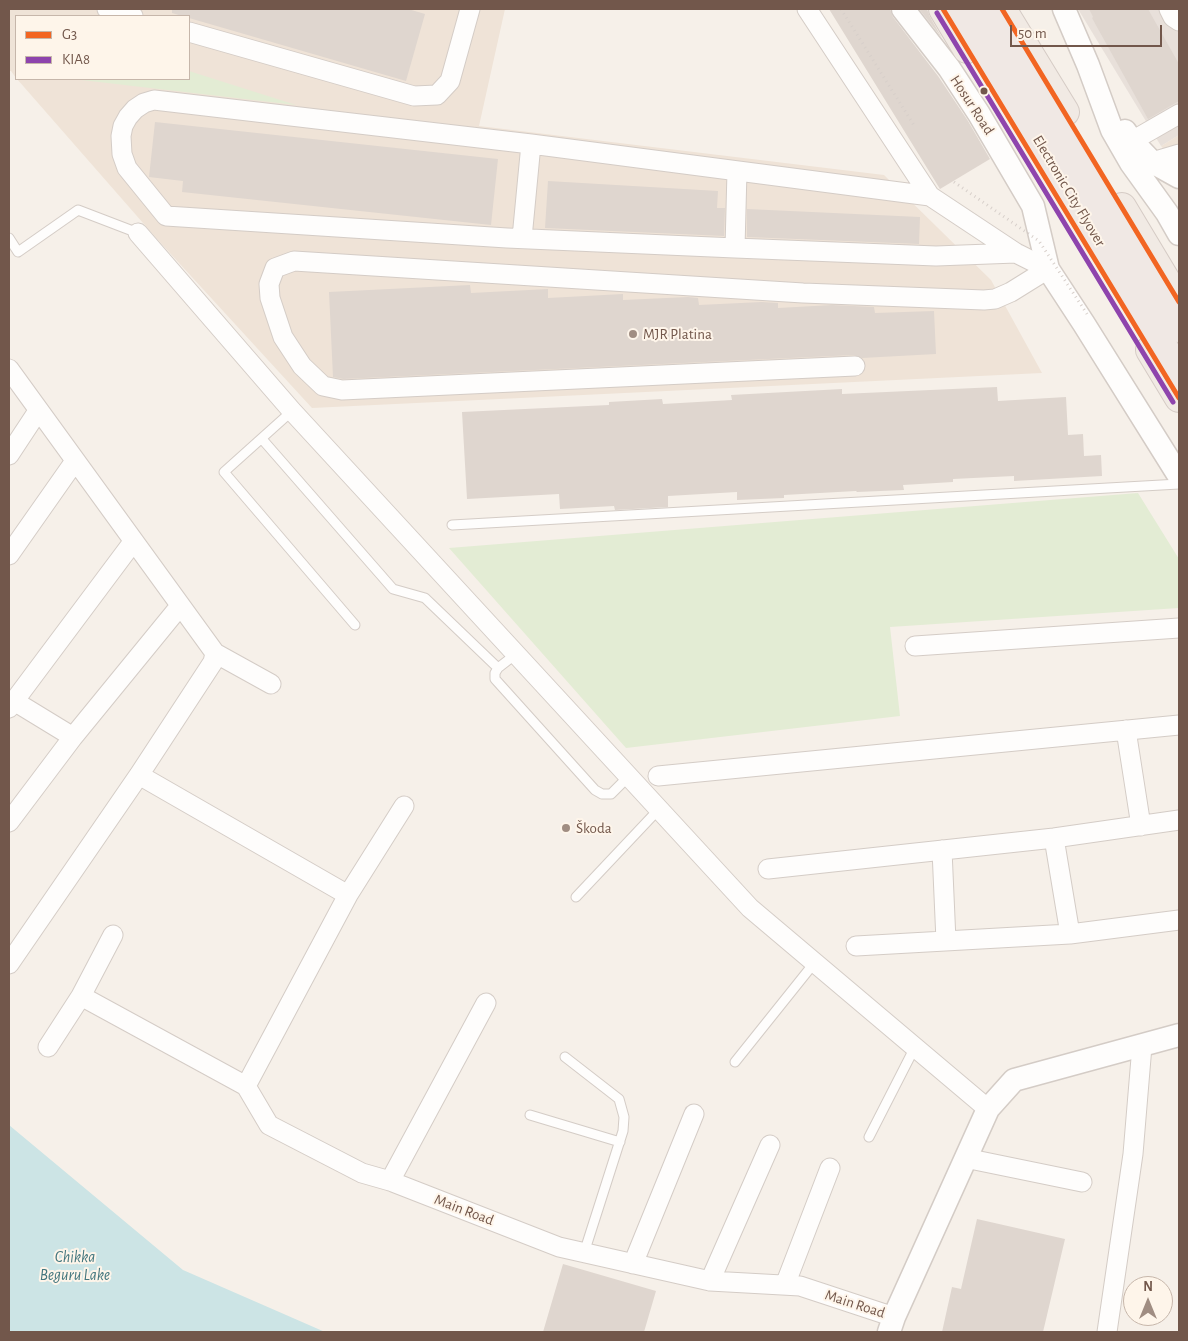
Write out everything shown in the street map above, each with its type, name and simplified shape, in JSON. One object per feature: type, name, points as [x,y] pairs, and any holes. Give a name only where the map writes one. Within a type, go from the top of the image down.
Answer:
[{"type":"highway","name":"Hosur Road","points":[[943,9],[1179,398]]},
{"type":"highway","name":"Electronic City Flyover","points":[[959,9],[1179,373]]},
{"type":"highway","name":"Electronic City Flyover","points":[[986,9],[1179,328]]},
{"type":"highway","points":[[1002,9],[1179,302]]},
{"type":"street","points":[[106,9],[129,15]]},
{"type":"street","points":[[190,32],[414,96],[437,95],[450,81],[470,9]]},
{"type":"street","points":[[807,9],[930,196],[1016,253],[1048,269]]},
{"type":"street","name":"Hosur Road","points":[[903,9],[948,68],[979,114],[1033,206],[1048,269],[1179,476]]},
{"type":"street","points":[[1064,9],[1112,130],[1131,163],[1176,223],[1140,236],[1096,260]]},
{"type":"street","points":[[1169,9],[1173,18],[1179,21]]},
{"type":"street","points":[[1098,91],[1132,141],[1152,162],[1179,177]]},
{"type":"street","points":[[930,196],[531,144],[154,100],[144,103],[135,109],[123,126],[121,136],[122,154],[127,168],[166,216],[522,238],[735,248],[936,256],[1016,253]]},
{"type":"street","points":[[1132,141],[1179,114]]},
{"type":"street","points":[[522,238],[531,144]]},
{"type":"street","points":[[1152,162],[1179,154]]},
{"type":"street","points":[[735,248],[737,171]]},
{"type":"street","points":[[138,233],[292,411],[750,908],[988,1109]]},
{"type":"street","points":[[855,366],[342,390],[322,386],[302,366],[283,337],[270,298],[269,284],[275,268],[294,261],[803,293],[984,300],[995,299],[1011,292],[1048,269]]},
{"type":"street","points":[[9,369],[215,653],[271,684]]},
{"type":"street","points":[[9,455],[38,411]]},
{"type":"street","points":[[9,555],[75,461]]},
{"type":"street","points":[[72,737],[11,704],[133,542]]},
{"type":"street","points":[[9,822],[72,737],[180,606]]},
{"type":"street","points":[[915,646],[1179,628]]},
{"type":"street","points":[[9,964],[139,774],[213,662],[215,653]]},
{"type":"street","points":[[658,776],[1179,725]]},
{"type":"street","points":[[1126,730],[1141,826]]},
{"type":"street","points":[[139,774],[348,894]]},
{"type":"street","points":[[81,996],[246,1086],[348,894],[404,806]]},
{"type":"street","points":[[768,869],[1054,838],[1179,820]]},
{"type":"street","points":[[1054,838],[1070,934]]},
{"type":"street","points":[[942,850],[946,941]]},
{"type":"street","points":[[856,946],[1070,934],[1179,920]]},
{"type":"street","points":[[48,1046],[81,996],[113,935]]},
{"type":"street","points":[[390,1181],[486,1003]]},
{"type":"street","points":[[891,1325],[988,1109],[1014,1080],[1179,1035]]},
{"type":"street","points":[[1107,1332],[1133,1154],[1142,1046]]},
{"type":"street","name":"Main Road","points":[[246,1086],[269,1125],[362,1173],[390,1181],[559,1247],[710,1281],[800,1286],[891,1325]]},
{"type":"street","points":[[633,1264],[694,1114]]},
{"type":"street","points":[[710,1281],[770,1145]]},
{"type":"street","points":[[965,1158],[1082,1182]]},
{"type":"street","points":[[785,1285],[830,1168]]},
{"type":"lane","points":[[9,238],[18,252],[78,210],[138,233]]},
{"type":"lane","points":[[292,411],[224,472],[355,624]]},
{"type":"lane","points":[[262,439],[393,590],[425,598],[498,668]]},
{"type":"lane","points":[[452,525],[1179,484]]},
{"type":"lane","points":[[516,654],[498,668],[495,673],[496,679],[595,790],[602,794],[611,794],[629,776]]},
{"type":"lane","points":[[576,897],[659,809]]},
{"type":"lane","points":[[735,1062],[815,962]]},
{"type":"lane","points":[[870,1136],[915,1047]]},
{"type":"lane","points":[[565,1057],[619,1099],[624,1117],[620,1142],[584,1253]]},
{"type":"lane","points":[[530,1115],[620,1142]]},
{"type":"path","points":[[841,9],[915,127]]},
{"type":"path","points":[[954,182],[1040,241],[1087,314]]},
{"type":"shaded area","points":[[9,9],[505,9],[479,126],[884,175],[991,280],[1042,373],[312,408],[157,239],[18,80],[190,80],[190,15],[15,15],[15,77],[9,71]]},
{"type":"shaded area","points":[[1078,9],[1179,9],[1179,135],[1161,146]]},
{"type":"shaded area","points":[[1179,135],[1179,167],[1161,146]]},
{"type":"green space","points":[[190,71],[296,105],[82,80],[190,80]]},
{"type":"green space","points":[[1138,493],[1179,559],[1179,608],[890,627],[900,716],[626,748],[449,548]]},
{"type":"water","name":"Chikka Beguru Lake","points":[[9,1125],[183,1270],[325,1332],[9,1332]]},
{"type":"building","points":[[172,9],[408,9],[425,14],[406,81],[190,18],[190,15],[172,13]]},
{"type":"building","points":[[829,9],[890,9],[893,17],[938,76],[968,121],[990,159],[940,189]]},
{"type":"building","points":[[919,9],[927,9],[942,38]]},
{"type":"building","points":[[1089,9],[1148,9],[1179,64],[1179,101],[1148,119],[1092,18]]},
{"type":"building","points":[[155,122],[498,159],[491,225],[182,192],[183,181],[149,177]]},
{"type":"building","points":[[548,181],[718,191],[717,208],[725,208],[724,236],[545,228]]},
{"type":"building","points":[[747,209],[920,217],[919,244],[747,237]]},
{"type":"building","name":"MJR Platina","points":[[470,285],[471,293],[548,289],[548,298],[623,294],[623,300],[698,298],[699,305],[762,302],[778,303],[778,308],[832,305],[874,307],[875,313],[934,311],[936,354],[862,358],[854,355],[343,379],[333,377],[329,292]]},
{"type":"building","points":[[997,387],[998,401],[1066,397],[1068,435],[1083,434],[1084,456],[1101,455],[1102,476],[1014,481],[1014,476],[953,479],[953,482],[903,485],[904,490],[784,495],[784,498],[737,500],[737,492],[668,496],[668,507],[615,510],[614,506],[560,509],[559,494],[467,499],[462,412],[609,405],[609,402],[662,399],[663,404],[732,400],[731,395],[842,389],[842,394]]},
{"type":"building","points":[[977,1219],[1065,1239],[1043,1332],[942,1332],[952,1287],[961,1289]]},
{"type":"building","points":[[563,1264],[656,1291],[644,1332],[543,1332]]},
{"type":"transit line","name":"G3","points":[[943,9],[1179,398]]},
{"type":"transit line","name":"G3","points":[[1002,9],[1179,302]]},
{"type":"transit line","name":"KIA8","points":[[937,13],[1173,402]]},
{"type":"place","name":"MJR Platina","points":[[633,334]]},
{"type":"place","name":"Škoda","points":[[566,828]]}]
